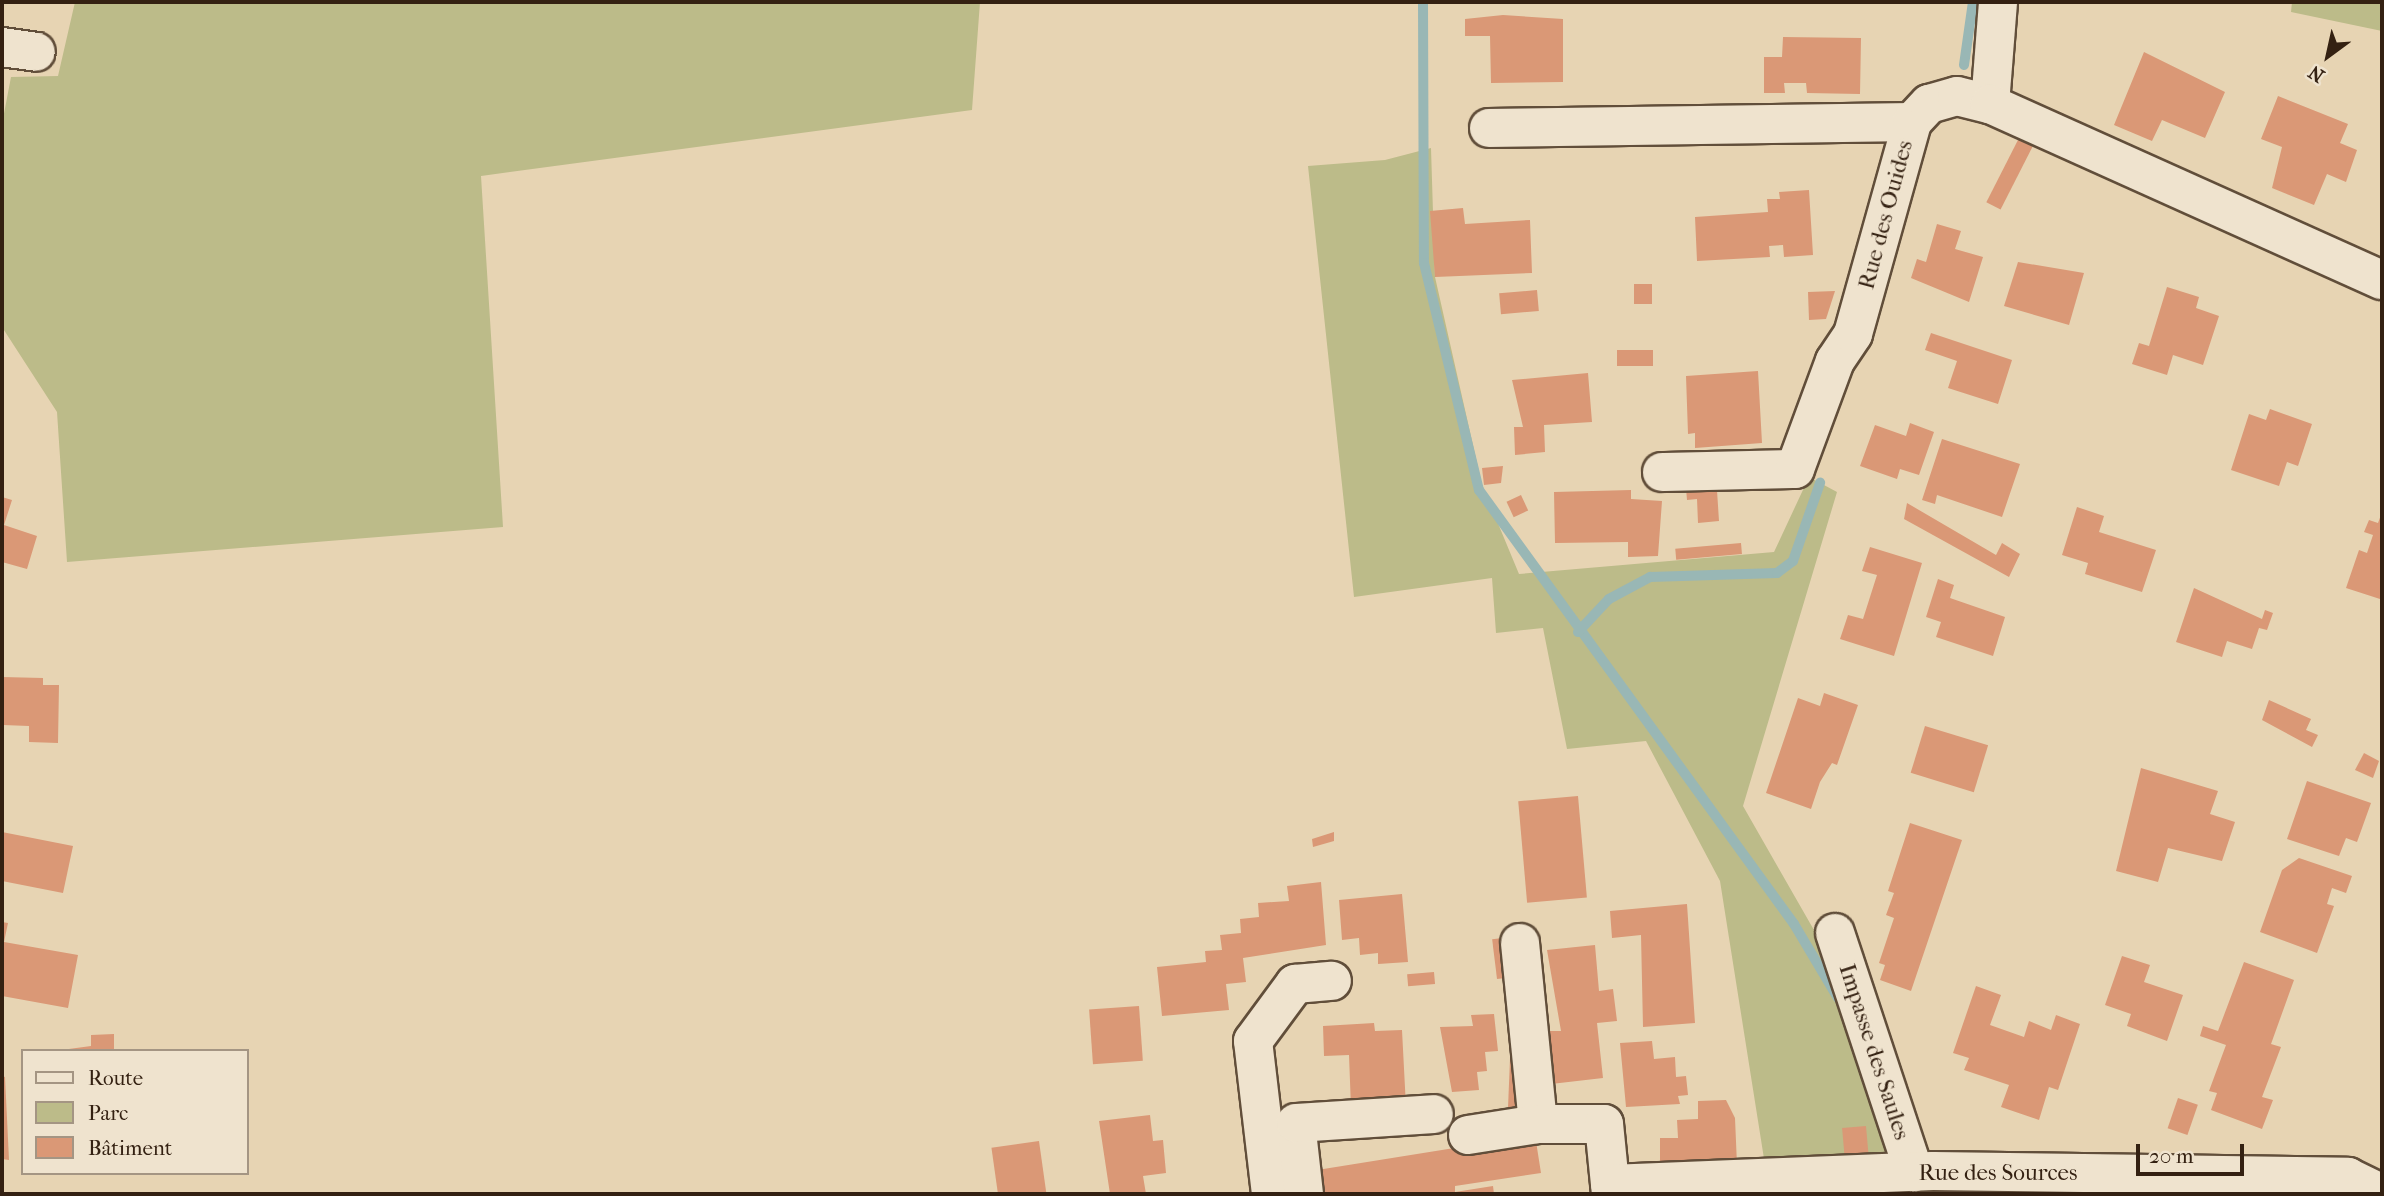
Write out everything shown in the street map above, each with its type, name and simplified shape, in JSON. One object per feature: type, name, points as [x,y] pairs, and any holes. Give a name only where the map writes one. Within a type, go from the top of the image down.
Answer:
[{"type":"street","points":[[1990,104],[1998,2]]},
{"type":"street","name":"Rue des Ouides","points":[[1662,472],[1796,469],[1835,361],[1853,334],[1908,134],[1930,104],[1957,96],[1990,104],[2382,279]]},
{"type":"street","points":[[1489,128],[1908,134]]},
{"type":"street","points":[[1634,153],[1908,134]]},
{"type":"street","name":"Impasse des Saules","points":[[1835,933],[1914,1172]]},
{"type":"street","points":[[1520,943],[1538,1124]]},
{"type":"street","points":[[1271,1194],[1253,1041],[1295,984],[1332,981]]},
{"type":"street","points":[[1304,1194],[1296,1123],[1434,1114]]},
{"type":"street","points":[[1468,1135],[1538,1124],[1604,1124],[1611,1189]]},
{"type":"street","name":"Rue des Sources","points":[[1611,1189],[1914,1172],[2348,1177],[2382,1193]]},
{"type":"green space","points":[[75,2],[980,2],[972,110],[481,176],[503,527],[67,562],[57,412],[2,327],[2,124],[11,77],[58,76]]},
{"type":"green space","points":[[2292,2],[2382,2],[2382,31],[2291,12]]},
{"type":"green space","points":[[1431,148],[1435,277],[1482,485],[1519,574],[1774,552],[1809,477],[1837,492],[1743,806],[1838,972],[1901,1161],[1765,1165],[1720,881],[1646,741],[1567,749],[1543,628],[1496,633],[1492,578],[1354,597],[1308,166],[1385,160]]},
{"type":"building","points":[[1503,15],[1563,19],[1563,82],[1491,83],[1490,36],[1465,36],[1465,19]]},
{"type":"building","points":[[1783,37],[1861,38],[1860,94],[1807,93],[1806,83],[1784,83],[1785,93],[1764,93],[1764,57],[1782,57]]},
{"type":"building","points":[[2144,52],[2225,92],[2205,138],[2162,120],[2152,141],[2114,125]]},
{"type":"building","points":[[2278,96],[2348,124],[2340,143],[2357,150],[2346,182],[2327,174],[2314,205],[2272,188],[2282,147],[2261,139]]},
{"type":"building","points":[[2019,138],[2033,145],[2001,209],[1986,202]]},
{"type":"building","points":[[1809,190],[1813,255],[1784,257],[1783,245],[1769,246],[1770,257],[1697,261],[1695,217],[1768,212],[1767,199],[1780,199],[1779,192]]},
{"type":"building","points":[[1463,208],[1465,224],[1530,220],[1532,273],[1435,277],[1430,211]]},
{"type":"building","points":[[1937,224],[1961,231],[1955,249],[1983,257],[1969,302],[1911,278],[1917,259],[1926,262]]},
{"type":"building","points":[[2018,262],[2084,273],[2069,325],[2004,306]]},
{"type":"building","points":[[1634,284],[1652,284],[1652,304],[1634,304]]},
{"type":"building","points":[[2167,287],[2199,297],[2196,308],[2219,316],[2203,365],[2173,355],[2167,375],[2132,364],[2139,343],[2149,346]]},
{"type":"building","points":[[1537,290],[1539,311],[1501,314],[1499,293]]},
{"type":"building","points":[[1835,291],[1826,319],[1809,320],[1808,292]]},
{"type":"building","points":[[1931,333],[2012,360],[1998,404],[1948,388],[1957,361],[1925,350]]},
{"type":"building","points":[[1617,350],[1653,350],[1653,366],[1617,366]]},
{"type":"building","points":[[1758,371],[1762,443],[1695,448],[1695,433],[1688,434],[1686,376]]},
{"type":"building","points":[[1588,373],[1592,422],[1544,425],[1545,452],[1515,455],[1514,427],[1523,427],[1512,380]]},
{"type":"building","points":[[2270,409],[2312,424],[2298,466],[2287,462],[2279,486],[2231,470],[2249,414],[2266,420]]},
{"type":"building","points":[[1910,423],[1934,432],[1919,475],[1900,469],[1897,479],[1860,466],[1875,425],[1906,436]]},
{"type":"building","points":[[1942,439],[2020,464],[2002,517],[1937,495],[1935,504],[1922,500]]},
{"type":"building","points":[[1503,466],[1501,483],[1484,485],[1482,468]]},
{"type":"building","points":[[1716,475],[1719,521],[1698,523],[1697,499],[1687,500],[1685,477]]},
{"type":"building","points":[[1631,490],[1631,499],[1662,501],[1658,556],[1628,557],[1628,542],[1555,543],[1554,492]]},
{"type":"building","points":[[1521,495],[1528,510],[1514,517],[1506,502]]},
{"type":"building","points":[[2,497],[12,500],[4,525],[37,536],[27,569],[2,562]]},
{"type":"building","points":[[1907,503],[1996,555],[2002,543],[2020,554],[2009,577],[1904,519]]},
{"type":"building","points":[[2077,507],[2104,516],[2099,532],[2156,550],[2142,592],[2085,574],[2088,563],[2062,555]]},
{"type":"building","points":[[2382,512],[2380,599],[2346,588],[2359,550],[2367,553],[2373,535],[2364,532],[2369,520],[2378,523]]},
{"type":"building","points":[[1741,543],[1742,554],[1676,560],[1675,549]]},
{"type":"building","points":[[1870,547],[1922,563],[1894,656],[1840,639],[1848,615],[1863,619],[1877,575],[1862,571]]},
{"type":"building","points":[[1938,579],[1954,585],[1950,598],[2005,617],[1993,656],[1936,637],[1941,622],[1926,617]]},
{"type":"building","points":[[2194,588],[2262,619],[2265,610],[2273,613],[2267,630],[2259,628],[2252,649],[2227,641],[2222,657],[2176,642]]},
{"type":"building","points":[[2,677],[43,678],[43,685],[59,685],[58,743],[29,742],[29,726],[3,725]]},
{"type":"building","points":[[1824,693],[1858,705],[1837,765],[1832,763],[1820,782],[1811,809],[1766,793],[1798,698],[1820,706]]},
{"type":"building","points":[[2269,700],[2311,719],[2306,730],[2318,735],[2312,747],[2262,720]]},
{"type":"building","points":[[1925,726],[1988,745],[1974,792],[1911,773]]},
{"type":"building","points":[[2364,753],[2379,761],[2373,778],[2355,770]]},
{"type":"building","points":[[2141,768],[2218,791],[2210,814],[2235,822],[2222,861],[2168,848],[2158,882],[2116,871]]},
{"type":"building","points":[[2307,781],[2371,803],[2357,842],[2346,838],[2339,856],[2287,839]]},
{"type":"building","points":[[1578,796],[1587,898],[1527,903],[1518,801]]},
{"type":"building","points":[[1910,823],[1962,840],[1911,991],[1880,980],[1885,965],[1879,963],[1894,918],[1886,915],[1894,893],[1888,891]]},
{"type":"building","points":[[2,832],[73,846],[63,893],[2,881]]},
{"type":"building","points":[[1334,832],[1334,841],[1313,847],[1312,839]]},
{"type":"building","points":[[2299,858],[2352,876],[2346,893],[2332,888],[2327,904],[2334,906],[2317,953],[2260,932],[2282,870]]},
{"type":"building","points":[[1321,882],[1326,945],[1243,958],[1246,982],[1226,984],[1229,1010],[1162,1016],[1157,967],[1206,962],[1205,951],[1222,950],[1220,935],[1241,933],[1240,919],[1259,917],[1258,903],[1289,901],[1287,886]]},
{"type":"building","points":[[1402,894],[1408,962],[1378,964],[1378,953],[1360,955],[1359,938],[1342,940],[1339,900]]},
{"type":"building","points":[[1687,904],[1695,1023],[1643,1027],[1641,935],[1612,938],[1610,911]]},
{"type":"building","points":[[2,922],[8,923],[4,942],[78,955],[68,1008],[2,996]]},
{"type":"building","points":[[1511,937],[1516,977],[1497,979],[1492,939]]},
{"type":"building","points":[[1595,945],[1599,991],[1613,989],[1617,1021],[1597,1023],[1603,1078],[1551,1084],[1546,1031],[1561,1031],[1547,950]]},
{"type":"building","points":[[2122,956],[2150,965],[2144,982],[2183,995],[2167,1041],[2127,1026],[2131,1014],[2105,1005]]},
{"type":"building","points":[[2244,962],[2294,980],[2271,1044],[2281,1047],[2262,1097],[2273,1100],[2262,1129],[2211,1110],[2217,1093],[2209,1091],[2226,1045],[2200,1036],[2203,1026],[2218,1031]]},
{"type":"building","points":[[1434,972],[1435,984],[1408,986],[1407,974]]},
{"type":"building","points":[[1976,986],[2001,995],[1990,1025],[2024,1037],[2029,1021],[2051,1030],[2056,1015],[2080,1024],[2058,1090],[2049,1087],[2039,1120],[2001,1107],[2009,1085],[1964,1070],[1969,1058],[1953,1053]]},
{"type":"building","points":[[1139,1006],[1143,1061],[1093,1064],[1089,1009]]},
{"type":"building","points":[[1494,1014],[1498,1051],[1485,1052],[1487,1071],[1477,1072],[1479,1090],[1452,1092],[1440,1027],[1473,1026],[1471,1015]]},
{"type":"building","points":[[1374,1023],[1375,1031],[1402,1030],[1406,1107],[1351,1108],[1349,1055],[1324,1056],[1323,1026]]},
{"type":"building","points":[[114,1034],[114,1049],[69,1049],[91,1046],[91,1035]]},
{"type":"building","points":[[1652,1041],[1654,1059],[1675,1057],[1676,1077],[1686,1076],[1688,1095],[1678,1096],[1680,1104],[1626,1107],[1620,1043]]},
{"type":"building","points":[[1510,1059],[1526,1061],[1527,1109],[1508,1108]]},
{"type":"building","points":[[2,1076],[5,1077],[9,1160],[2,1159]]},
{"type":"building","points":[[2178,1098],[2198,1105],[2187,1135],[2168,1128]]},
{"type":"building","points":[[1726,1100],[1735,1118],[1737,1165],[1660,1164],[1660,1138],[1678,1138],[1677,1120],[1698,1119],[1698,1101]]},
{"type":"building","points":[[1150,1115],[1153,1141],[1163,1140],[1166,1173],[1143,1176],[1146,1194],[1110,1194],[1099,1121]]},
{"type":"building","points":[[1866,1126],[1869,1159],[1845,1161],[1842,1128]]},
{"type":"building","points":[[1535,1135],[1541,1173],[1455,1186],[1455,1192],[1493,1186],[1494,1194],[1315,1194],[1311,1171]]},
{"type":"building","points":[[1039,1141],[1046,1193],[998,1194],[991,1148]]},
{"type":"waterway","points":[[1423,2],[1424,263],[1479,490],[1794,924],[1838,998]]},
{"type":"waterway","points":[[1964,65],[1973,2]]},
{"type":"waterway","points":[[1578,632],[1609,599],[1650,577],[1777,573],[1793,561],[1820,483]]}]
